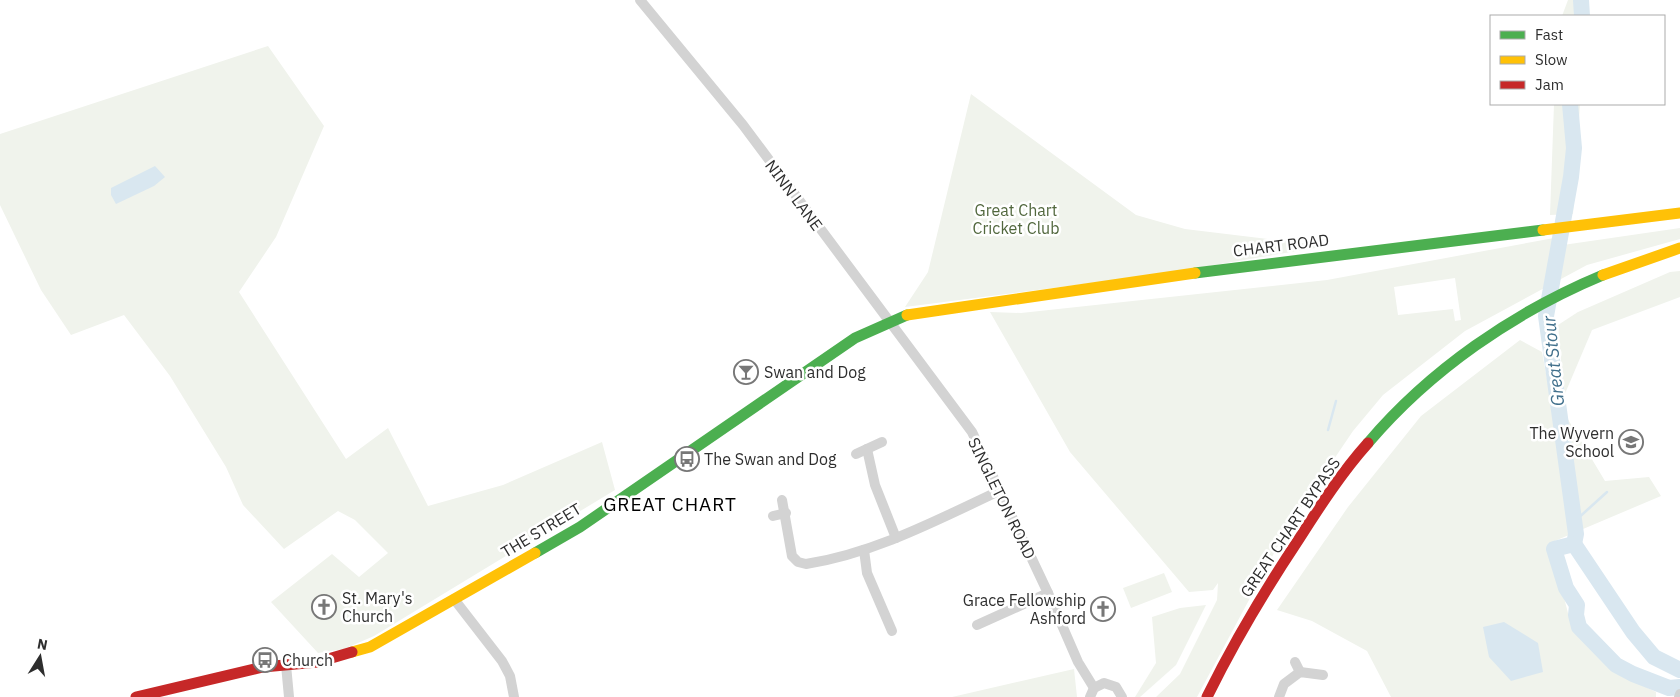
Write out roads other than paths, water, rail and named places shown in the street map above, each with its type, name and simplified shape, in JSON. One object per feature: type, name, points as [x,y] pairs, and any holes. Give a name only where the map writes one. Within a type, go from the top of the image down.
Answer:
[{"type":"street","name":"NINN LANE","points":[[640,0],[743,125],[888,321]]},
{"type":"street","name":"CHART ROAD","points":[[888,321],[904,314],[1028,299],[1211,271],[1680,213]]},
{"type":"street","name":"GREAT CHART BYPASS","points":[[1208,697],[1265,589],[1327,495],[1357,456],[1392,417],[1471,348],[1534,308],[1616,269],[1680,248]]},
{"type":"street","name":"SINGLETON ROAD","points":[[888,321],[972,432],[1048,593],[1092,692],[1104,683],[1113,684],[1119,690],[1122,697]]},
{"type":"street","name":"THE STREET","points":[[136,697],[264,667],[318,662],[363,649],[580,527],[856,338],[888,321]]},
{"type":"street","points":[[856,454],[882,442]]},
{"type":"street","points":[[867,449],[875,485],[896,538]]},
{"type":"street","points":[[782,500],[786,513],[791,552],[798,562],[811,563],[864,550],[896,538],[999,491]]},
{"type":"street","points":[[773,516],[786,513]]},
{"type":"street","points":[[864,550],[867,573],[882,622],[892,631]]},
{"type":"street","points":[[977,625],[1048,593]]},
{"type":"street","points":[[454,599],[502,661],[510,676],[514,697]]},
{"type":"street","points":[[1295,662],[1300,672]]},
{"type":"street","points":[[286,665],[289,697]]},
{"type":"street","points":[[1278,697],[1284,684],[1300,672],[1323,676]]},
{"type":"waterway","name":"Great Stour","points":[[1581,0],[1582,15]]},
{"type":"waterway","name":"Great Stour","points":[[1570,105],[1574,148],[1571,177],[1546,316],[1576,534],[1574,544],[1554,549],[1566,588],[1577,605],[1576,615],[1579,627],[1616,665],[1669,688],[1680,687]]},
{"type":"waterway","points":[[1328,430],[1336,401]]},
{"type":"waterway","points":[[1576,534],[1575,521],[1607,492]]},
{"type":"waterway","points":[[1574,544],[1633,632],[1654,657],[1680,670]]},
{"type":"place","name":"Swan and Dog","points":[[746,372]]},
{"type":"place","name":"The Wyvern School","points":[[1631,442]]},
{"type":"place","name":"The Swan and Dog","points":[[687,459]]},
{"type":"place","name":"St. Mary's Church","points":[[324,607]]},
{"type":"place","name":"Grace Fellowship Ashford","points":[[1103,609]]},
{"type":"place","name":"Church","points":[[265,660]]},
{"type":"district","name":"GREAT CHART","points":[[670,504]]},
{"type":"park label","name":"Great Chart Cricket Club","points":[[1016,219]]}]
